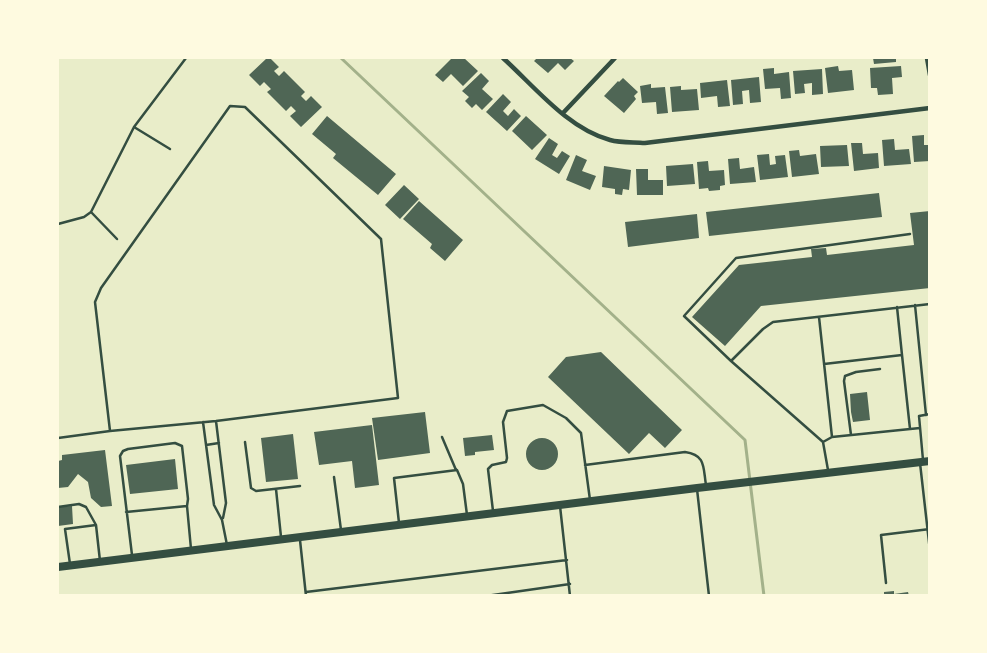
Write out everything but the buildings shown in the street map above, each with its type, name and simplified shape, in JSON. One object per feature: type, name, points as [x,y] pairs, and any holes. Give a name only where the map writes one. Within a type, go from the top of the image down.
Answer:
[{"type":"main road","points":[[58,567],[924,461]]},
{"type":"street","points":[[503,58],[562,113],[580,126],[608,139],[622,142],[645,143],[930,108]]},
{"type":"street","points":[[562,113],[615,58]]},
{"type":"street","points":[[927,58],[930,75]]},
{"type":"lane","points":[[58,224],[84,217],[91,212],[134,127],[186,58]]},
{"type":"lane","points":[[58,438],[216,421],[398,398],[381,239],[245,107],[230,106],[101,288],[95,302],[110,431]]},
{"type":"lane","points":[[134,127],[170,150]]},
{"type":"lane","points":[[91,212],[117,239]]},
{"type":"lane","points":[[828,472],[823,442],[731,361],[684,316],[736,258],[910,234]]},
{"type":"lane","points":[[731,361],[763,329],[773,322],[930,304]]},
{"type":"lane","points":[[915,305],[928,415],[919,416],[930,551]]},
{"type":"lane","points":[[897,307],[910,428]]},
{"type":"lane","points":[[819,317],[832,437]]},
{"type":"lane","points":[[824,364],[902,355]]},
{"type":"lane","points":[[851,435],[844,381],[845,376],[856,372],[880,369]]},
{"type":"lane","points":[[493,513],[488,469],[492,465],[506,462],[503,422],[507,411],[544,405],[566,418],[580,433],[590,501]]},
{"type":"lane","points":[[216,421],[226,503],[222,520]]},
{"type":"lane","points":[[203,422],[214,504],[222,520],[227,546]]},
{"type":"lane","points":[[823,442],[832,437],[920,428]]},
{"type":"lane","points":[[442,437],[463,484],[467,516]]},
{"type":"lane","points":[[245,442],[251,488],[256,491],[300,486]]},
{"type":"lane","points":[[132,558],[120,458],[123,451],[175,443],[182,446],[191,550]]},
{"type":"lane","points":[[206,445],[219,443]]},
{"type":"lane","points":[[585,466],[685,452],[695,453],[702,459],[706,487]]},
{"type":"lane","points":[[399,525],[394,478],[457,470]]},
{"type":"lane","points":[[334,477],[341,532]]},
{"type":"lane","points":[[276,488],[281,539]]},
{"type":"lane","points":[[697,488],[709,596]]},
{"type":"lane","points":[[58,506],[79,504],[86,507],[96,525],[100,561]]},
{"type":"lane","points":[[560,505],[570,596]]},
{"type":"lane","points":[[126,512],[187,506]]},
{"type":"lane","points":[[70,565],[65,529],[96,525]]},
{"type":"lane","points":[[886,583],[881,535],[928,529]]},
{"type":"lane","points":[[299,537],[306,594],[566,560]]},
{"type":"lane","points":[[486,596],[570,584]]},
{"type":"waterway","points":[[341,58],[745,440],[764,596]]}]
